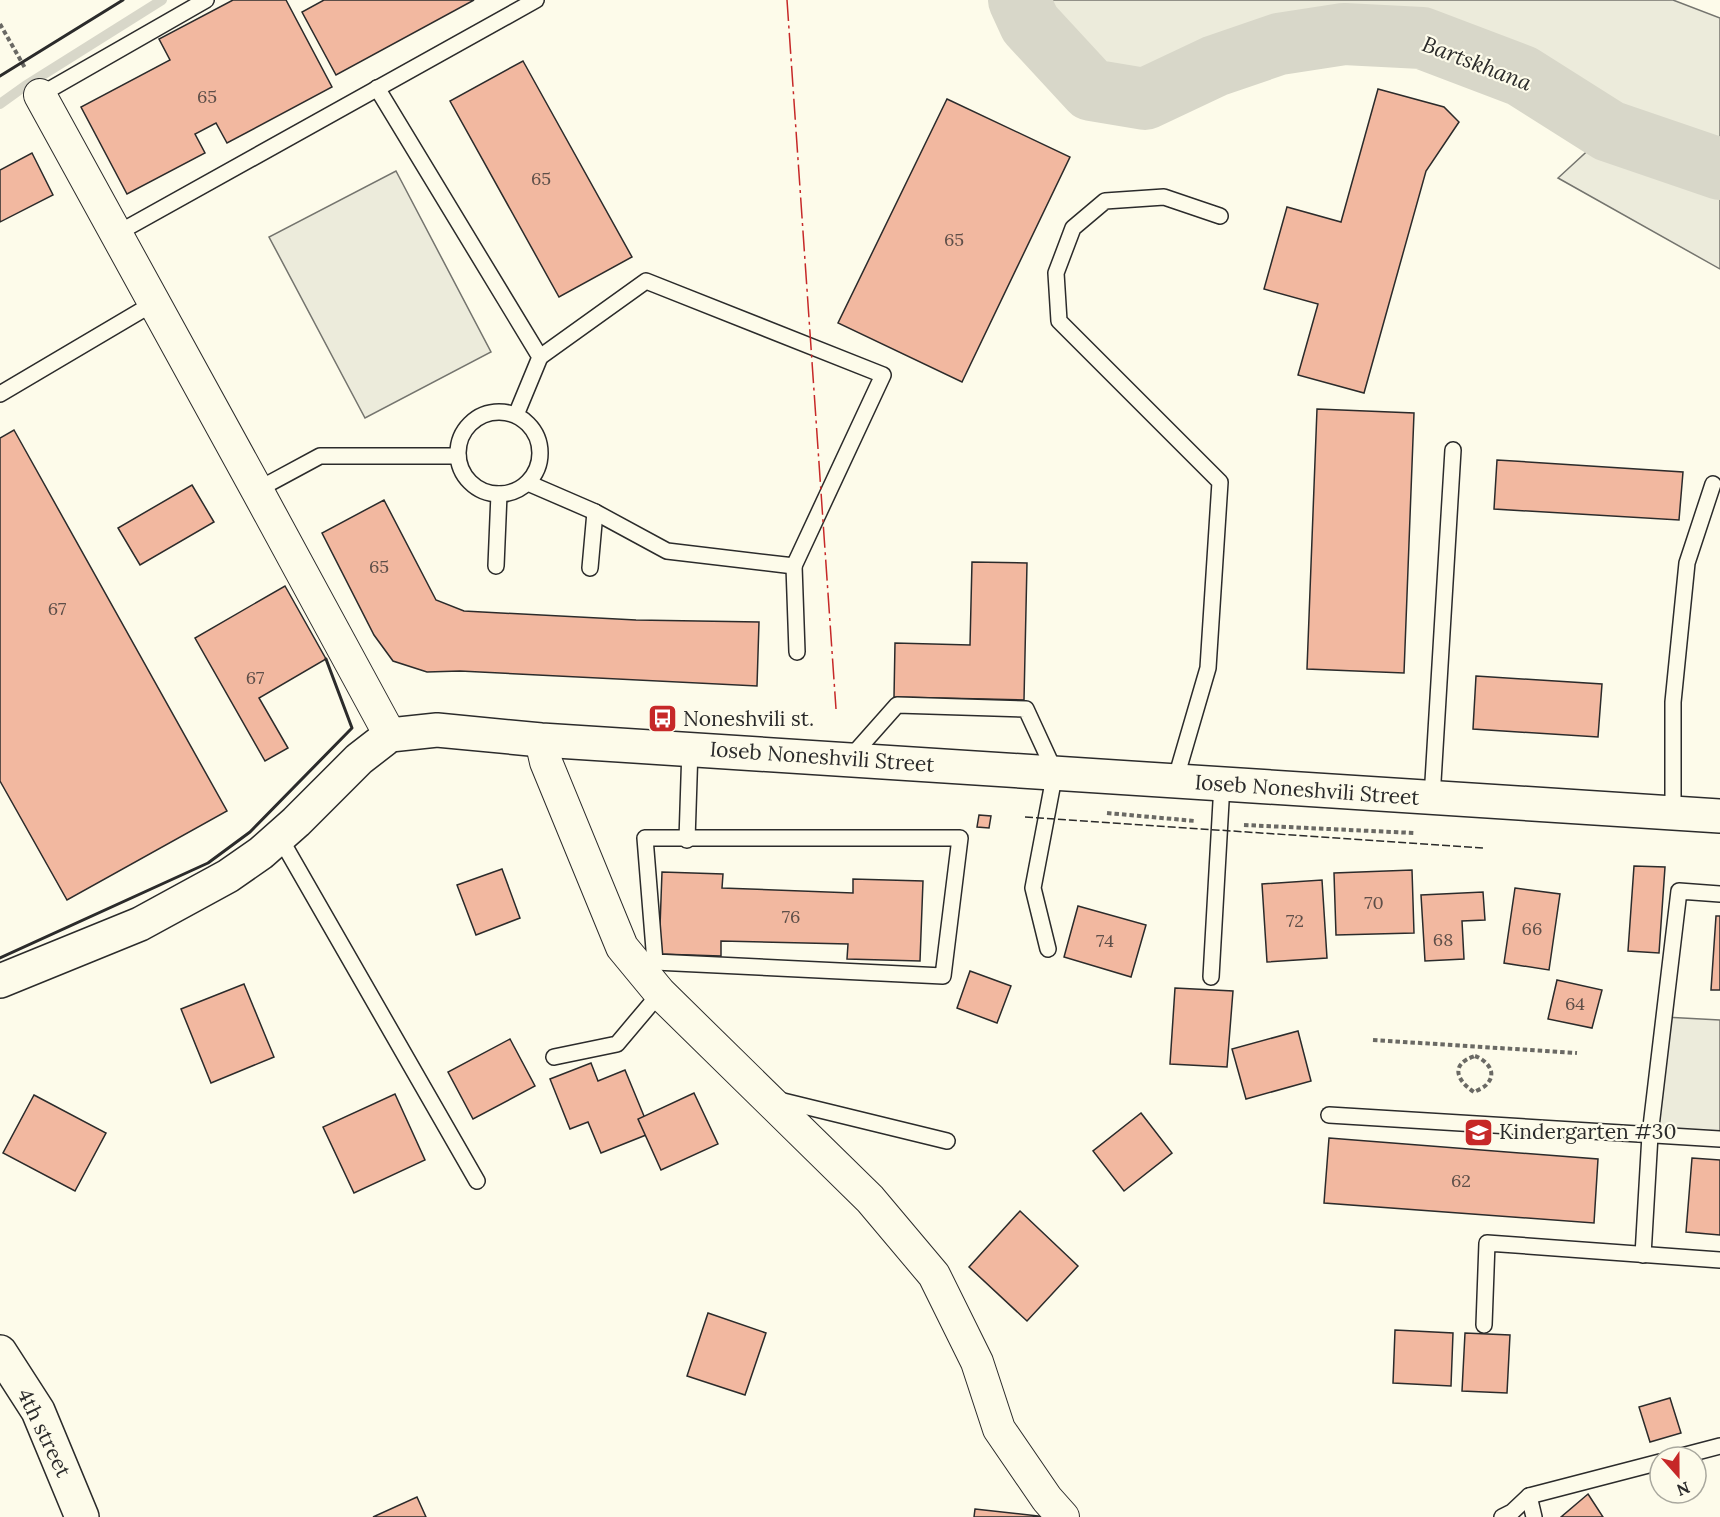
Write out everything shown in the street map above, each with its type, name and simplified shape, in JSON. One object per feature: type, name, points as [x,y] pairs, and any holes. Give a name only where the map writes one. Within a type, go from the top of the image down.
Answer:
[{"type":"street","points":[[0,981],[140,924],[228,876],[261,853],[359,759],[390,735],[34,83]]},
{"type":"street","name":"Ioseb Noneshvili Street","points":[[390,735],[437,729],[541,740],[850,758],[1720,816]]},
{"type":"street","points":[[541,740],[546,762],[622,946],[660,993],[870,1200],[934,1275],[976,1362],[999,1429],[1047,1499],[1063,1517]]},
{"type":"street","name":"4th street","points":[[0,1352],[38,1411],[82,1517]]},
{"type":"lane","points":[[34,83],[206,0]]},
{"type":"lane","points":[[117,234],[536,0]]},
{"type":"lane","points":[[377,88],[540,357]]},
{"type":"lane","points":[[1175,781],[1208,668],[1220,482],[1059,321],[1056,273],[1073,228],[1105,201],[1164,197],[1220,216]]},
{"type":"lane","points":[[516,416],[540,357],[646,281],[883,375],[794,566],[797,652]]},
{"type":"lane","points":[[0,394],[154,303]]},
{"type":"lane","points":[[502,412],[516,416],[527,423],[535,433],[540,446],[540,459],[536,472],[528,483],[515,492],[499,494],[484,492],[471,483],[462,471],[458,456],[459,442],[465,429],[475,419],[488,413],[502,412]]},
{"type":"lane","points":[[1432,798],[1453,450]]},
{"type":"lane","points":[[257,490],[320,456],[458,456]]},
{"type":"lane","points":[[528,483],[595,512],[667,551],[794,566]]},
{"type":"lane","points":[[1673,813],[1672,702],[1687,563],[1713,484]]},
{"type":"lane","points":[[496,566],[499,494]]},
{"type":"lane","points":[[590,567],[595,512]]},
{"type":"lane","points":[[850,758],[897,705],[1026,709],[1055,772],[1033,888],[1048,950]]},
{"type":"lane","points":[[687,840],[690,748]]},
{"type":"lane","points":[[1211,977],[1221,784]]},
{"type":"lane","points":[[279,836],[477,1181]]},
{"type":"lane","points":[[645,838],[687,840],[960,838],[943,976],[655,962],[645,838]]},
{"type":"lane","points":[[1643,1255],[1650,1135],[1679,891],[1720,894]]},
{"type":"lane","points":[[554,1057],[617,1044],[660,993]]},
{"type":"lane","points":[[764,1096],[947,1141]]},
{"type":"lane","points":[[1329,1115],[1720,1139]]},
{"type":"lane","points":[[1484,1324],[1488,1243],[1720,1260]]},
{"type":"lane","points":[[1502,1517],[1512,1512],[1529,1496],[1648,1465]]},
{"type":"lane","points":[[1529,1496],[1534,1517]]},
{"type":"path","points":[[0,24],[34,83]]},
{"type":"path","points":[[1373,1040],[1577,1053]]},
{"type":"path","points":[[1475,1056],[1476,1047]]},
{"type":"path","points":[[1475,1056],[1484,1060],[1490,1067],[1491,1076],[1487,1085],[1474,1092],[1463,1085],[1458,1070],[1461,1064],[1475,1056]]},
{"type":"shaded area","points":[[1019,0],[1673,0],[1720,18],[1720,269],[1558,178],[1609,131],[1522,76],[1422,38],[1344,34],[1279,44],[1215,66],[1145,99],[1091,90],[1030,24]]},
{"type":"shaded area","points":[[396,171],[491,352],[365,418],[269,237]]},
{"type":"shaded area","points":[[1664,1017],[1720,1020],[1720,1139],[1650,1135]]},
{"type":"building","points":[[233,0],[286,0],[332,87],[227,143],[216,123],[195,134],[205,153],[127,194],[81,107],[170,60],[159,39]]},
{"type":"building","points":[[324,0],[474,0],[336,75],[302,12]]},
{"type":"building","points":[[523,61],[632,257],[559,297],[450,101]]},
{"type":"building","points":[[1378,89],[1444,107],[1459,122],[1426,171],[1364,393],[1298,375],[1318,304],[1264,289],[1287,207],[1341,222]]},
{"type":"building","points":[[947,99],[1070,157],[962,382],[838,323]]},
{"type":"building","points":[[32,153],[53,195],[0,222],[0,170]]},
{"type":"building","points":[[1317,409],[1414,413],[1404,673],[1307,669]]},
{"type":"building","points":[[14,430],[227,811],[67,900],[0,781],[0,438]]},
{"type":"building","points":[[1497,460],[1683,472],[1679,520],[1494,509]]},
{"type":"building","points":[[192,485],[214,522],[140,565],[118,528]]},
{"type":"building","points":[[384,500],[436,600],[464,611],[636,620],[759,622],[757,686],[460,671],[427,672],[393,661],[374,635],[322,533]]},
{"type":"building","points":[[972,562],[1027,563],[1024,700],[894,697],[895,643],[970,645]]},
{"type":"building","points":[[285,586],[326,659],[259,698],[288,748],[265,761],[195,638]]},
{"type":"building","points":[[1476,676],[1602,684],[1598,737],[1473,729]]},
{"type":"building","points":[[979,815],[991,816],[989,828],[977,827]]},
{"type":"building","points":[[1634,866],[1665,867],[1659,953],[1628,951]]},
{"type":"building","points":[[502,869],[520,918],[476,935],[457,885]]},
{"type":"building","points":[[1412,870],[1414,933],[1336,935],[1334,873]]},
{"type":"building","points":[[662,872],[723,874],[722,888],[853,893],[853,879],[923,881],[920,961],[847,959],[848,944],[721,941],[721,956],[659,954]]},
{"type":"building","points":[[1322,880],[1327,958],[1267,962],[1262,884]]},
{"type":"building","points":[[1515,888],[1560,894],[1549,970],[1504,963]]},
{"type":"building","points":[[1483,892],[1485,920],[1462,921],[1464,959],[1425,961],[1421,895]]},
{"type":"building","points":[[1078,906],[1146,925],[1131,977],[1064,957]]},
{"type":"building","points":[[1716,916],[1720,916],[1720,990],[1711,990]]},
{"type":"building","points":[[970,971],[1011,986],[997,1023],[957,1008]]},
{"type":"building","points":[[1557,980],[1602,990],[1592,1028],[1548,1019]]},
{"type":"building","points":[[244,984],[274,1057],[211,1083],[181,1009]]},
{"type":"building","points":[[1175,988],[1233,991],[1227,1067],[1170,1064]]},
{"type":"building","points":[[1298,1031],[1311,1081],[1246,1099],[1232,1049]]},
{"type":"building","points":[[510,1039],[535,1086],[473,1119],[448,1072]]},
{"type":"building","points":[[591,1063],[598,1081],[625,1070],[651,1133],[601,1153],[588,1122],[570,1129],[550,1079]]},
{"type":"building","points":[[694,1093],[718,1144],[661,1170],[638,1119]]},
{"type":"building","points":[[395,1094],[425,1160],[354,1193],[323,1127]]},
{"type":"building","points":[[34,1095],[106,1133],[75,1191],[3,1153]]},
{"type":"building","points":[[1141,1113],[1172,1153],[1124,1191],[1093,1151]]},
{"type":"building","points":[[1329,1138],[1598,1159],[1594,1223],[1324,1203]]},
{"type":"building","points":[[1692,1158],[1720,1160],[1720,1235],[1686,1232]]},
{"type":"building","points":[[1020,1211],[1078,1266],[1027,1321],[969,1267]]},
{"type":"building","points":[[708,1313],[766,1333],[745,1395],[687,1376]]},
{"type":"building","points":[[1395,1330],[1453,1333],[1451,1386],[1393,1383]]},
{"type":"building","points":[[1465,1333],[1510,1335],[1507,1393],[1462,1391]]},
{"type":"building","points":[[1670,1398],[1681,1433],[1650,1442],[1639,1407]]},
{"type":"building","points":[[1588,1494],[1603,1517],[1561,1517]]},
{"type":"building","points":[[417,1497],[426,1517],[373,1517]]},
{"type":"building","points":[[975,1509],[1047,1517],[974,1517]]},
{"type":"waterway","points":[[0,104],[162,0]]},
{"type":"waterway","name":"Bartskhana","points":[[1019,0],[1030,24],[1091,90],[1145,99],[1215,66],[1279,44],[1344,34],[1422,38],[1522,76],[1609,131],[1720,169]]},
{"type":"fence","points":[[1025,817],[1483,848]]},
{"type":"wall","points":[[0,76],[123,0]]},
{"type":"wall","points":[[0,958],[208,863],[250,832],[352,728],[326,659]]},
{"type":"power","points":[[787,0],[836,709]]},
{"type":"place","name":"Noneshvili st.","points":[[662,719]]},
{"type":"place","name":"Kindergarten #30","points":[[1478,1132]]}]
